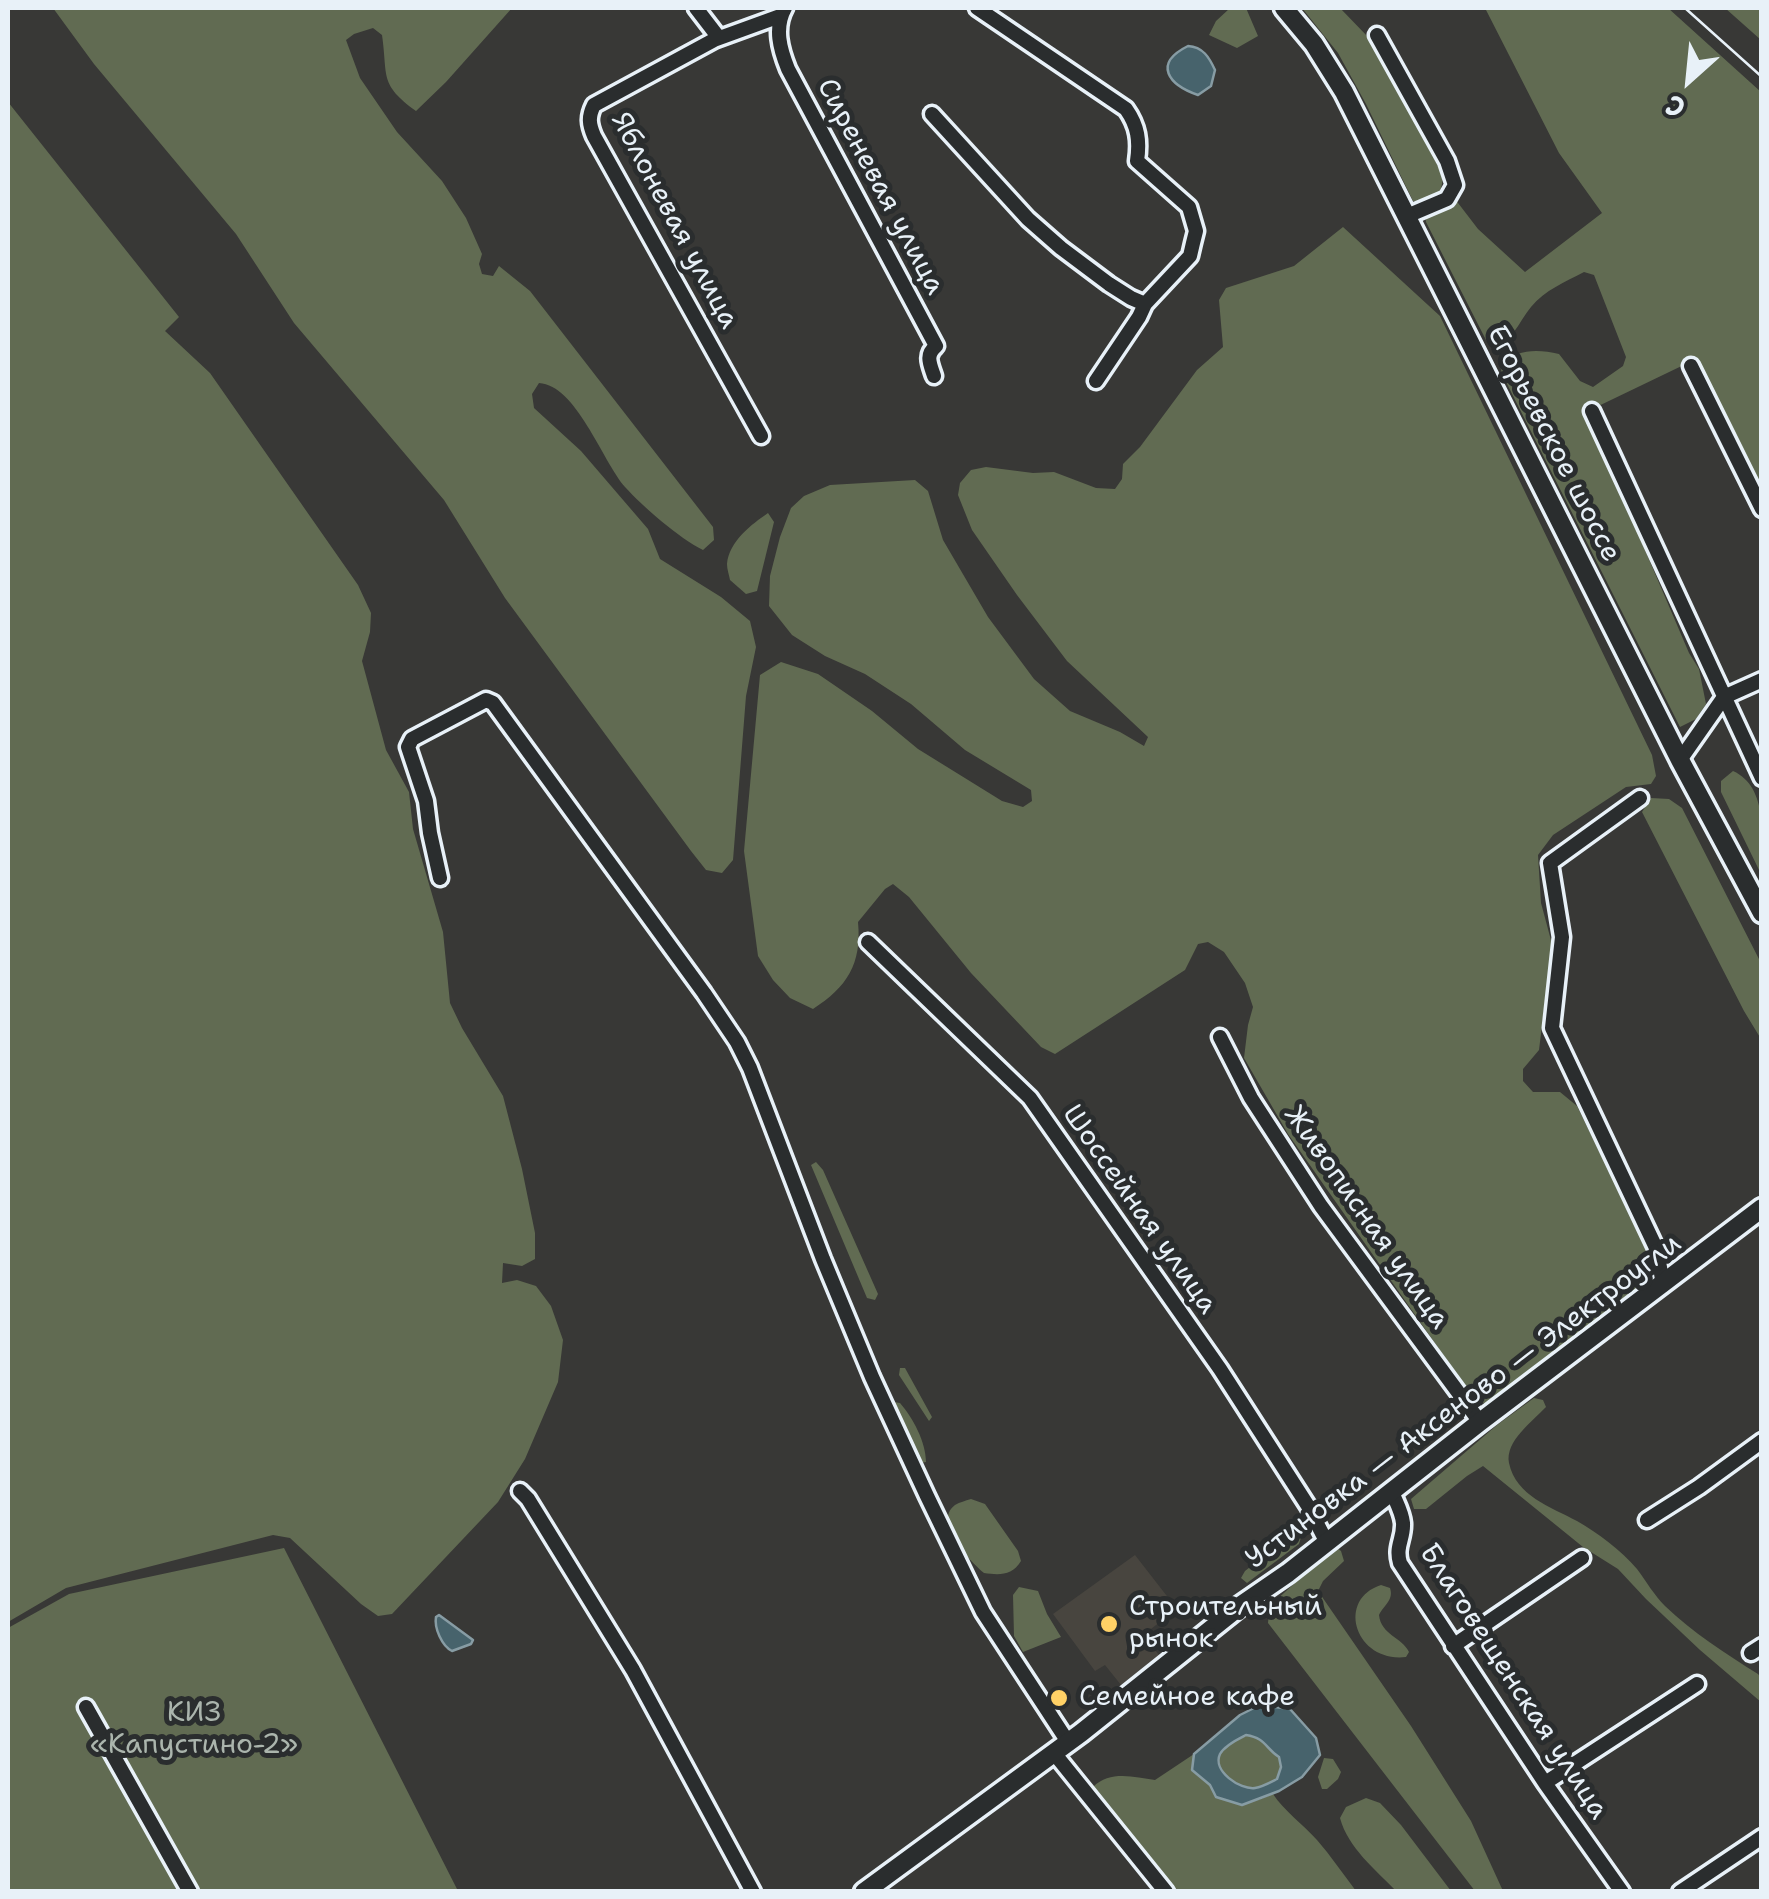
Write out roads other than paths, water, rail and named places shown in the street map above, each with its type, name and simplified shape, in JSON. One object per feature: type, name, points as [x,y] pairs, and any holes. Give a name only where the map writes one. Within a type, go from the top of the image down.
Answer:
[{"type":"main road","name":"Егорьевское шоссе","points":[[1284,8],[1314,44],[1344,92],[1680,760],[1762,913]]},
{"type":"main road","name":"Устиновка — Аксеново — Электроугли","points":[[864,1892],[1061,1748],[1762,1208]]},
{"type":"street","points":[[696,8],[719,38]]},
{"type":"street","points":[[976,8],[1126,108],[1138,132],[1137,161],[1189,208],[1196,230],[1190,256],[1145,304],[1096,381]]},
{"type":"street","name":"Яблоневая улица","points":[[761,436],[589,125],[594,105],[719,38],[783,12]]},
{"type":"street","name":"Сиреневая улица","points":[[783,12],[781,51],[788,69],[936,346],[928,358],[934,376]]},
{"type":"street","points":[[1377,34],[1447,161],[1455,185],[1448,199],[1407,216]]},
{"type":"street","points":[[932,114],[1028,219],[1109,284],[1145,304]]},
{"type":"street","points":[[1691,366],[1762,508]]},
{"type":"street","points":[[1592,412],[1762,778]]},
{"type":"street","points":[[1680,760],[1724,698],[1762,680]]},
{"type":"street","points":[[440,878],[426,801],[408,747],[412,740],[486,700],[493,703],[637,899],[737,1042],[872,1377],[983,1612],[1061,1748],[1166,1892]]},
{"type":"street","points":[[1640,798],[1550,864],[1562,937],[1552,1028],[1657,1250],[1663,1284]]},
{"type":"street","name":"Шоссейная улица","points":[[868,942],[1030,1098],[1220,1370],[1308,1506],[1326,1541]]},
{"type":"street","name":"Живописная улица","points":[[1220,1037],[1252,1098],[1321,1206],[1480,1422]]},
{"type":"street","points":[[1648,1520],[1762,1442]]},
{"type":"street","points":[[520,1490],[633,1670],[753,1892]]},
{"type":"street","name":"Благовещенская улица","points":[[1392,1492],[1404,1527],[1396,1552],[1400,1563],[1622,1892]]},
{"type":"street","points":[[1454,1646],[1582,1558]]},
{"type":"street","points":[[1545,1783],[1696,1684]]},
{"type":"street","points":[[86,1707],[190,1892]]},
{"type":"street","points":[[1680,1892],[1762,1837]]},
{"type":"water","points":[[1188,46],[1205,54],[1215,70],[1211,86],[1198,95],[1179,86],[1169,74],[1170,60]]},
{"type":"water","points":[[439,1615],[473,1640],[471,1644],[448,1649],[438,1631]]},
{"type":"water","points":[[1260,1705],[1290,1709],[1316,1738],[1320,1755],[1302,1777],[1242,1805],[1216,1797],[1210,1785],[1192,1770],[1194,1754],[1240,1715]],"holes":[[[1246,1735],[1253,1736],[1279,1757],[1281,1767],[1277,1779],[1249,1788],[1229,1778],[1219,1760],[1228,1745]]]},
{"type":"railway","points":[[1685,8],[1762,77]]},
{"type":"place","name":"Строительный рынок","points":[[1109,1624]]},
{"type":"place","name":"Семейное кафе","points":[[1059,1698]]},
{"type":"park label","name":"КИЗ «Капустино-2»","points":[[194,1730]]}]
